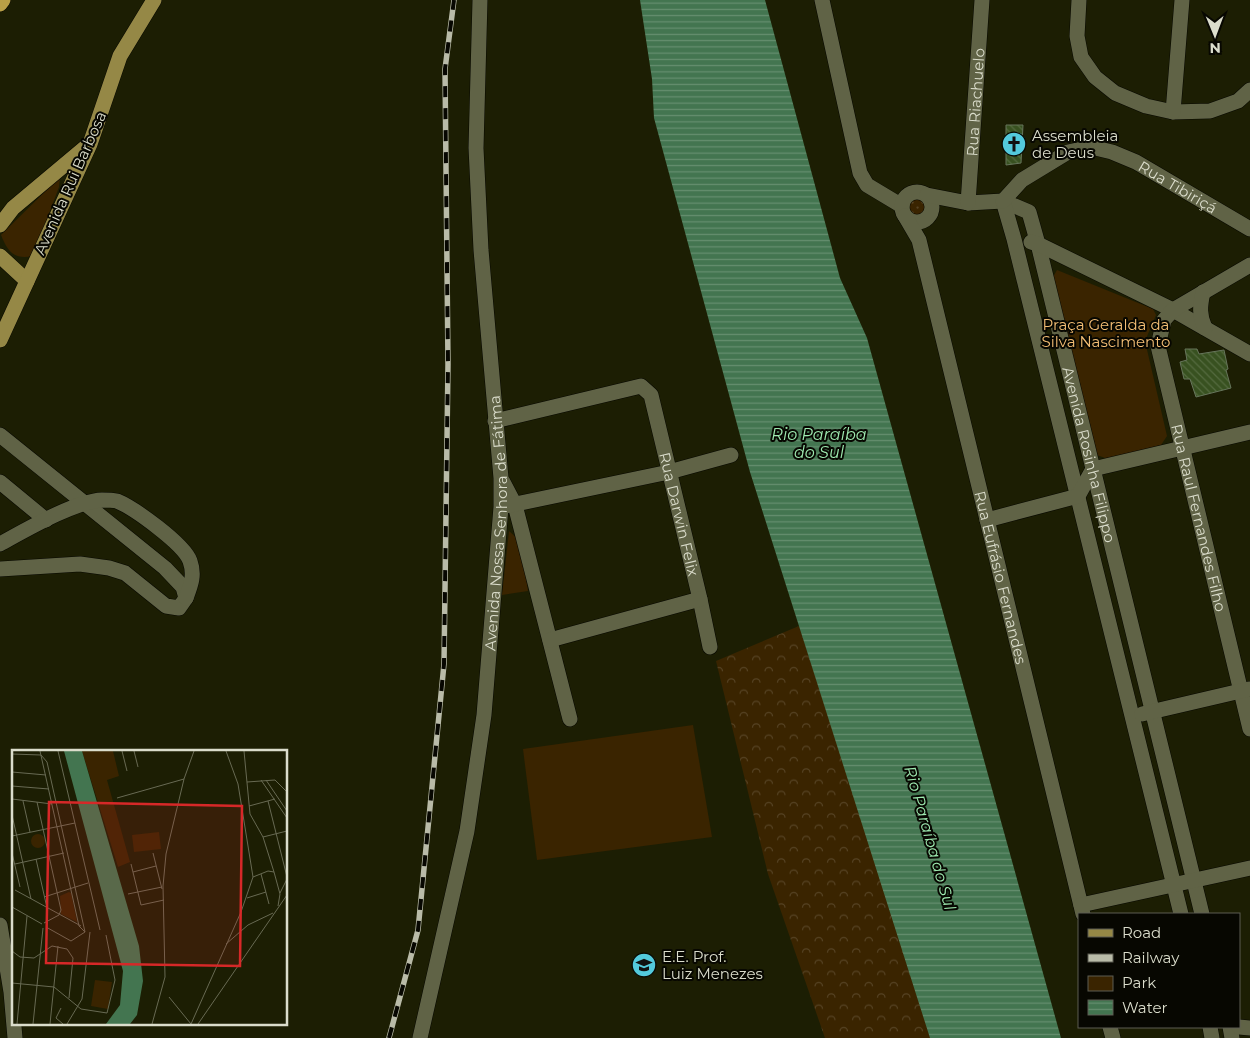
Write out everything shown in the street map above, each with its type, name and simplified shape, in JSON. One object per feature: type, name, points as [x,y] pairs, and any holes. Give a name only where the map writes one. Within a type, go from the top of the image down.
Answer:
[{"type":"highway","points":[[0,4],[3,0]]},
{"type":"main road","name":"Avenida Rui Barbosa","points":[[0,340],[90,144],[120,56],[154,0]]},
{"type":"main road","points":[[0,225],[13,208],[90,144]]},
{"type":"main road","points":[[0,256],[27,281]]},
{"type":"street","name":"Avenida Nossa Senhora de Fátima","points":[[420,1038],[467,831],[484,715],[508,506],[501,478],[481,250],[476,148],[480,0]]},
{"type":"street","points":[[822,0],[860,173],[867,185],[906,206],[913,221],[968,203]]},
{"type":"street","name":"Rua Riachuelo","points":[[968,203],[982,0]]},
{"type":"street","points":[[1079,0],[1077,36],[1081,58],[1096,77],[1115,93],[1146,106],[1173,112],[1210,111],[1238,101],[1250,90]]},
{"type":"street","points":[[1173,112],[1182,0]]},
{"type":"street","name":"Rua Tibiriçá","points":[[1003,201],[1022,180],[1068,152],[1091,147],[1112,152],[1136,162],[1250,229]]},
{"type":"street","points":[[906,206],[918,192],[968,203],[1003,201]]},
{"type":"street","points":[[919,240],[932,206],[926,195]]},
{"type":"street","name":"Avenida Rosinha Filippo","points":[[1003,201],[1181,913]]},
{"type":"street","name":"Avenida Rosinha Filippo","points":[[1003,201],[1029,212],[1038,244],[1202,913]]},
{"type":"street","points":[[906,206],[919,240]]},
{"type":"street","points":[[1014,239],[1038,244],[1173,310],[1250,354]]},
{"type":"street","name":"Rua Eufrásio Fernandes","points":[[919,240],[1082,910]]},
{"type":"street","points":[[1173,310],[1250,265]]},
{"type":"street","points":[[1203,292],[1200,316],[1205,328]]},
{"type":"street","name":"Rua Raul Fernandes Filho","points":[[1173,310],[1164,320],[1158,346],[1182,448],[1245,689],[1250,729]]},
{"type":"street","name":"Rua Darwin Felix","points":[[495,421],[642,386],[651,396],[710,647]]},
{"type":"street","points":[[987,520],[1078,496],[1093,469],[1250,432]]},
{"type":"street","points":[[0,435],[165,568],[182,586],[186,598]]},
{"type":"street","points":[[570,719],[550,640],[508,506],[669,472],[731,455]]},
{"type":"street","points":[[0,482],[46,520]]},
{"type":"street","points":[[0,544],[46,520],[85,504],[100,500],[115,501],[129,508],[180,546],[190,561],[193,579],[186,598],[179,608],[166,606],[125,573],[109,568],[80,564],[0,569]]},
{"type":"street","points":[[550,640],[700,599]]},
{"type":"street","points":[[1132,717],[1245,689]]},
{"type":"street","points":[[1082,910],[1173,885],[1250,868]]},
{"type":"street","points":[[0,925],[12,1004]]},
{"type":"green space","points":[[60,177],[59,187],[33,256],[16,256],[6,246],[1,235]]},
{"type":"green space","points":[[916,198],[922,201],[925,207],[922,213],[916,216],[910,213],[907,207],[910,201]]},
{"type":"green space","name":"Praça Geralda da Silva Nascimento","points":[[1057,270],[1153,309],[1156,315],[1145,341],[1167,436],[1161,445],[1108,459],[1094,454],[1052,279]]},
{"type":"green space","points":[[509,531],[520,541],[528,591],[502,595]]},
{"type":"green space","points":[[799,626],[933,1038],[825,1038],[768,874],[716,661]]},
{"type":"green space","points":[[693,725],[712,837],[537,860],[523,749]]},
{"type":"water","name":"Rio Paraíba do Sul","points":[[640,0],[765,0],[840,278],[867,338],[1061,1038],[930,1038],[750,472],[654,118],[652,79]]},
{"type":"building","name":"Assembleia de Deus","points":[[1006,125],[1023,125],[1021,163],[1006,165]]},
{"type":"building","points":[[1185,349],[1197,349],[1199,354],[1224,350],[1228,369],[1226,370],[1231,388],[1196,397],[1190,379],[1184,379],[1180,362],[1187,360]]},
{"type":"railway","points":[[389,1038],[418,930],[444,664],[448,364],[445,69],[454,0]]},
{"type":"place","name":"Assembleia de Deus","points":[[1014,144]]},
{"type":"place","name":"E.E. Prof. Luiz Menezes","points":[[644,965]]}]
